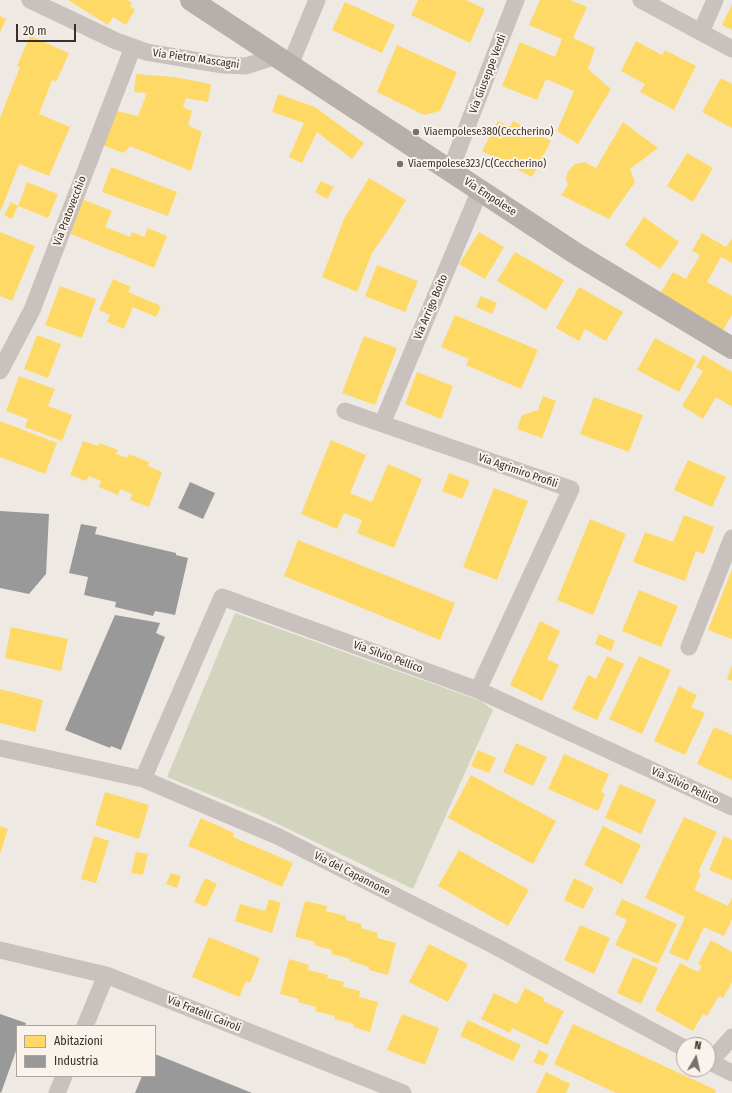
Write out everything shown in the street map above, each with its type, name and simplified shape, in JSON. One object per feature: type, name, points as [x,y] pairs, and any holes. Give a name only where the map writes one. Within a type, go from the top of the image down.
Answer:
[{"type":"main road","name":"Via Empolese","points":[[191,0],[578,255],[732,348]]},
{"type":"street","points":[[283,60],[317,0]]},
{"type":"street","name":"Via Giuseppe Verdi","points":[[450,171],[516,0]]},
{"type":"street","points":[[641,0],[732,49]]},
{"type":"street","points":[[701,32],[715,0]]},
{"type":"street","name":"Via Pietro Mascagni","points":[[39,2],[146,52],[223,65],[246,66],[283,60]]},
{"type":"street","name":"Via Pratovecchio","points":[[0,371],[32,310],[133,47]]},
{"type":"street","name":"Via Arrigo Boito","points":[[382,424],[480,190]]},
{"type":"street","name":"Via Agrimiro Profili","points":[[345,412],[571,489],[478,690]]},
{"type":"street","points":[[689,647],[732,538]]},
{"type":"street","name":"Via Silvio Pellico","points":[[143,779],[222,597],[478,690],[732,807]]},
{"type":"street","name":"Via del Capannone","points":[[0,748],[143,779],[277,836],[491,944],[676,1044]]},
{"type":"street","name":"Via Fratelli Cairoli","points":[[0,950],[106,975],[403,1093]]},
{"type":"street","points":[[85,1025],[106,975]]},
{"type":"street","points":[[716,1054],[732,1037]]},
{"type":"street","points":[[716,1065],[732,1073]]},
{"type":"street","points":[[57,1093],[64,1077]]},
{"type":"green space","points":[[235,613],[481,701],[493,710],[413,889],[257,814],[167,777]]},
{"type":"building: Abitazioni","points":[[68,0],[128,0],[132,3],[130,6],[135,10],[126,25],[113,17],[108,25]]},
{"type":"building: Abitazioni","points":[[418,0],[466,0],[485,9],[470,43],[411,15]]},
{"type":"building: Abitazioni","points":[[540,0],[570,0],[587,7],[573,38],[595,48],[588,69],[611,89],[578,144],[557,131],[574,91],[546,79],[537,100],[502,86],[520,42],[555,57],[562,39],[529,25]]},
{"type":"building: Abitazioni","points":[[345,2],[395,25],[382,53],[332,30]]},
{"type":"building: Abitazioni","points":[[732,4],[732,30],[722,25]]},
{"type":"building: Abitazioni","points":[[0,16],[6,19],[0,32]]},
{"type":"building: Abitazioni","points":[[30,36],[69,53],[56,82],[52,80],[39,114],[70,127],[49,176],[19,164],[0,210],[0,118],[20,67],[17,66]]},
{"type":"building: Abitazioni","points":[[636,41],[662,55],[665,50],[696,66],[674,110],[640,92],[645,84],[621,71]]},
{"type":"building: Abitazioni","points":[[397,45],[457,72],[440,111],[424,115],[377,92]]},
{"type":"building: Abitazioni","points":[[136,74],[174,77],[211,84],[208,102],[186,98],[183,107],[192,111],[188,125],[202,132],[191,171],[130,146],[124,153],[102,145],[117,111],[138,116],[147,93],[134,92]]},
{"type":"building: Abitazioni","points":[[721,78],[732,84],[732,128],[702,112]]},
{"type":"building: Abitazioni","points":[[278,94],[315,107],[364,143],[352,159],[317,132],[302,163],[289,157],[304,123],[272,112]]},
{"type":"building: Abitazioni","points":[[498,121],[510,127],[513,121],[551,141],[532,177],[482,151]]},
{"type":"building: Abitazioni","points":[[623,122],[658,148],[630,169],[635,182],[609,219],[561,195],[568,185],[566,179],[568,171],[575,164],[585,162],[596,168]]},
{"type":"building: Abitazioni","points":[[687,153],[713,168],[693,202],[667,186]]},
{"type":"building: Abitazioni","points":[[111,167],[177,192],[168,216],[102,192]]},
{"type":"building: Abitazioni","points":[[369,178],[406,200],[372,253],[357,292],[322,277],[344,219]]},
{"type":"building: Abitazioni","points":[[321,181],[334,187],[327,199],[315,192]]},
{"type":"building: Abitazioni","points":[[27,182],[58,194],[48,218],[18,206]]},
{"type":"building: Abitazioni","points":[[82,199],[112,211],[105,227],[130,237],[132,232],[144,237],[148,228],[167,236],[154,268],[69,233]]},
{"type":"building: Abitazioni","points":[[11,202],[18,206],[12,219],[4,215]]},
{"type":"building: Abitazioni","points":[[644,217],[679,242],[660,269],[625,245]]},
{"type":"building: Abitazioni","points":[[0,232],[35,246],[12,301],[0,296]]},
{"type":"building: Abitazioni","points":[[479,232],[504,247],[485,279],[459,264]]},
{"type":"building: Abitazioni","points":[[702,233],[726,247],[732,238],[732,263],[721,257],[707,282],[732,296],[732,315],[723,330],[660,294],[673,272],[686,279],[700,255],[692,251]]},
{"type":"building: Abitazioni","points":[[515,252],[564,280],[546,310],[497,281]]},
{"type":"building: Abitazioni","points":[[377,265],[418,281],[405,312],[365,296]]},
{"type":"building: Abitazioni","points":[[113,279],[131,287],[128,292],[161,306],[156,317],[133,307],[124,329],[107,322],[110,315],[99,310]]},
{"type":"building: Abitazioni","points":[[60,286],[96,299],[82,338],[45,325]]},
{"type":"building: Abitazioni","points":[[579,287],[623,312],[606,341],[585,329],[579,341],[556,328]]},
{"type":"building: Abitazioni","points":[[481,296],[497,303],[492,314],[476,307]]},
{"type":"building: Abitazioni","points":[[455,315],[538,350],[521,389],[466,365],[469,359],[441,347]]},
{"type":"building: Abitazioni","points":[[37,335],[61,344],[48,378],[24,369]]},
{"type":"building: Abitazioni","points":[[364,336],[397,348],[375,405],[342,393]]},
{"type":"building: Abitazioni","points":[[655,338],[696,360],[679,392],[637,370]]},
{"type":"building: Abitazioni","points":[[703,355],[732,372],[732,407],[716,397],[703,419],[682,406],[703,371],[696,367]]},
{"type":"building: Abitazioni","points":[[417,372],[453,386],[441,419],[405,404]]},
{"type":"building: Abitazioni","points":[[19,376],[55,389],[48,406],[72,415],[62,441],[25,427],[28,419],[6,411]]},
{"type":"building: Abitazioni","points":[[543,396],[556,401],[542,438],[517,429],[522,415],[538,410]]},
{"type":"building: Abitazioni","points":[[594,397],[643,415],[629,452],[580,434]]},
{"type":"building: Abitazioni","points":[[0,421],[57,443],[45,474],[0,457]]},
{"type":"building: Abitazioni","points":[[331,440],[366,455],[350,493],[372,502],[388,464],[422,479],[394,548],[357,533],[362,520],[344,513],[337,529],[301,514]]},
{"type":"building: Abitazioni","points":[[83,441],[98,446],[99,443],[118,450],[116,454],[127,458],[129,454],[149,462],[148,466],[162,472],[149,507],[130,500],[132,494],[120,489],[118,495],[99,487],[101,481],[89,476],[86,481],[70,475]]},
{"type":"building: Abitazioni","points":[[688,460],[726,477],[712,507],[674,490]]},
{"type":"building: Abitazioni","points":[[449,473],[470,481],[462,499],[442,491]]},
{"type":"building: Abitazioni","points":[[494,488],[528,501],[497,580],[463,567]]},
{"type":"building: Abitazioni","points":[[684,515],[714,527],[704,554],[696,551],[685,581],[633,562],[645,532],[673,542]]},
{"type":"building: Abitazioni","points":[[590,519],[626,534],[593,615],[557,600]]},
{"type":"building: Abitazioni","points":[[298,540],[455,603],[440,640],[284,576]]},
{"type":"building: Abitazioni","points":[[732,569],[732,639],[708,630]]},
{"type":"building: Abitazioni","points":[[639,590],[678,606],[661,647],[622,631]]},
{"type":"building: Abitazioni","points":[[540,621],[560,631],[547,659],[559,665],[542,701],[510,685]]},
{"type":"building: Abitazioni","points":[[11,627],[68,639],[61,671],[5,658]]},
{"type":"building: Abitazioni","points":[[599,634],[615,641],[611,651],[595,644]]},
{"type":"building: Abitazioni","points":[[607,656],[624,664],[597,720],[572,709],[588,675],[596,679]]},
{"type":"building: Abitazioni","points":[[639,656],[671,670],[642,734],[609,719]]},
{"type":"building: Abitazioni","points":[[732,665],[732,681],[727,679]]},
{"type":"building: Abitazioni","points":[[679,686],[697,695],[691,707],[705,713],[685,755],[654,741]]},
{"type":"building: Abitazioni","points":[[0,689],[43,700],[35,732],[0,723]]},
{"type":"building: Abitazioni","points":[[714,727],[732,735],[732,780],[697,764]]},
{"type":"building: Abitazioni","points":[[516,743],[547,757],[533,786],[503,772]]},
{"type":"building: Abitazioni","points":[[478,750],[496,758],[489,773],[471,766]]},
{"type":"building: Abitazioni","points":[[564,754],[609,774],[601,792],[605,794],[598,811],[548,789]]},
{"type":"building: Abitazioni","points":[[471,775],[556,821],[533,864],[448,818]]},
{"type":"building: Abitazioni","points":[[620,784],[656,800],[641,834],[605,818]]},
{"type":"building: Abitazioni","points":[[105,792],[149,805],[139,839],[95,825]]},
{"type":"building: Abitazioni","points":[[684,817],[717,832],[698,872],[701,874],[694,890],[728,906],[732,897],[732,919],[724,936],[704,927],[688,961],[669,953],[685,917],[645,898]]},
{"type":"building: Abitazioni","points":[[201,818],[234,833],[233,837],[293,863],[282,887],[188,846]]},
{"type":"building: Abitazioni","points":[[0,826],[8,829],[0,854]]},
{"type":"building: Abitazioni","points":[[603,826],[641,845],[622,884],[584,865]]},
{"type":"building: Abitazioni","points":[[94,836],[109,841],[96,883],[81,879]]},
{"type":"building: Abitazioni","points":[[724,836],[732,840],[732,880],[709,870]]},
{"type":"building: Abitazioni","points":[[459,850],[529,890],[508,926],[438,886]]},
{"type":"building: Abitazioni","points":[[136,852],[148,854],[143,875],[131,873]]},
{"type":"building: Abitazioni","points":[[171,873],[181,876],[177,888],[166,884]]},
{"type":"building: Abitazioni","points":[[205,878],[217,884],[206,907],[194,902]]},
{"type":"building: Abitazioni","points":[[574,878],[594,888],[583,909],[564,900]]},
{"type":"building: Abitazioni","points":[[269,899],[281,903],[272,933],[235,921],[240,904],[265,911]]},
{"type":"building: Abitazioni","points":[[622,899],[677,924],[658,964],[615,945],[627,920],[615,914]]},
{"type":"building: Abitazioni","points":[[305,901],[327,906],[326,911],[346,916],[346,920],[362,924],[361,928],[378,933],[377,938],[396,943],[388,975],[369,970],[369,967],[350,961],[351,959],[331,954],[332,950],[314,945],[315,942],[295,937]]},
{"type":"building: Abitazioni","points":[[580,925],[610,938],[594,974],[564,960]]},
{"type":"building: Abitazioni","points":[[209,937],[260,958],[250,983],[246,981],[239,997],[192,977]]},
{"type":"building: Abitazioni","points":[[711,940],[732,952],[732,982],[723,998],[719,996],[707,1016],[703,1014],[693,1031],[655,1010],[680,963],[698,972],[702,966],[698,964]]},
{"type":"building: Abitazioni","points":[[429,944],[468,964],[448,1002],[409,982]]},
{"type":"building: Abitazioni","points":[[633,957],[658,968],[641,1004],[617,993]]},
{"type":"building: Abitazioni","points":[[289,959],[309,965],[308,970],[328,975],[327,978],[344,982],[343,987],[360,991],[359,997],[378,1002],[370,1032],[353,1027],[354,1024],[334,1019],[335,1016],[315,1011],[316,1007],[298,1002],[299,999],[280,994]]},
{"type":"building: Abitazioni","points":[[525,988],[544,998],[543,1001],[564,1011],[547,1045],[512,1028],[510,1033],[481,1019],[494,993],[517,1004]]},
{"type":"building: Abitazioni","points":[[402,1014],[439,1028],[425,1065],[387,1050]]},
{"type":"building: Abitazioni","points":[[468,1020],[521,1045],[513,1061],[460,1036]]},
{"type":"building: Abitazioni","points":[[573,1024],[676,1072],[676,1077],[688,1077],[716,1090],[715,1093],[616,1093],[554,1064]]},
{"type":"building: Abitazioni","points":[[539,1050],[549,1055],[543,1066],[533,1062]]},
{"type":"building: Abitazioni","points":[[546,1072],[570,1084],[566,1093],[536,1093]]},
{"type":"building: Industria","points":[[190,482],[215,493],[203,519],[178,508]]},
{"type":"building: Industria","points":[[0,511],[49,514],[46,574],[29,594],[0,588]]},
{"type":"building: Industria","points":[[81,524],[97,527],[95,534],[176,553],[176,555],[188,558],[175,615],[155,611],[153,616],[115,607],[116,602],[84,595],[88,577],[69,573]]},
{"type":"building: Industria","points":[[115,615],[160,623],[156,633],[165,637],[121,750],[111,746],[110,748],[65,730]]},
{"type":"building: Industria","points":[[0,1014],[26,1023],[25,1025],[16,1025],[16,1051],[1,1093]]},
{"type":"building: Industria","points":[[156,1054],[252,1093],[135,1093],[142,1077],[156,1077]]},
{"type":"place","name":"Viaempolese380(Ceccherino)","points":[[416,132]]},
{"type":"place","name":"Viaempolese323/C(Ceccherino)","points":[[400,164]]}]
